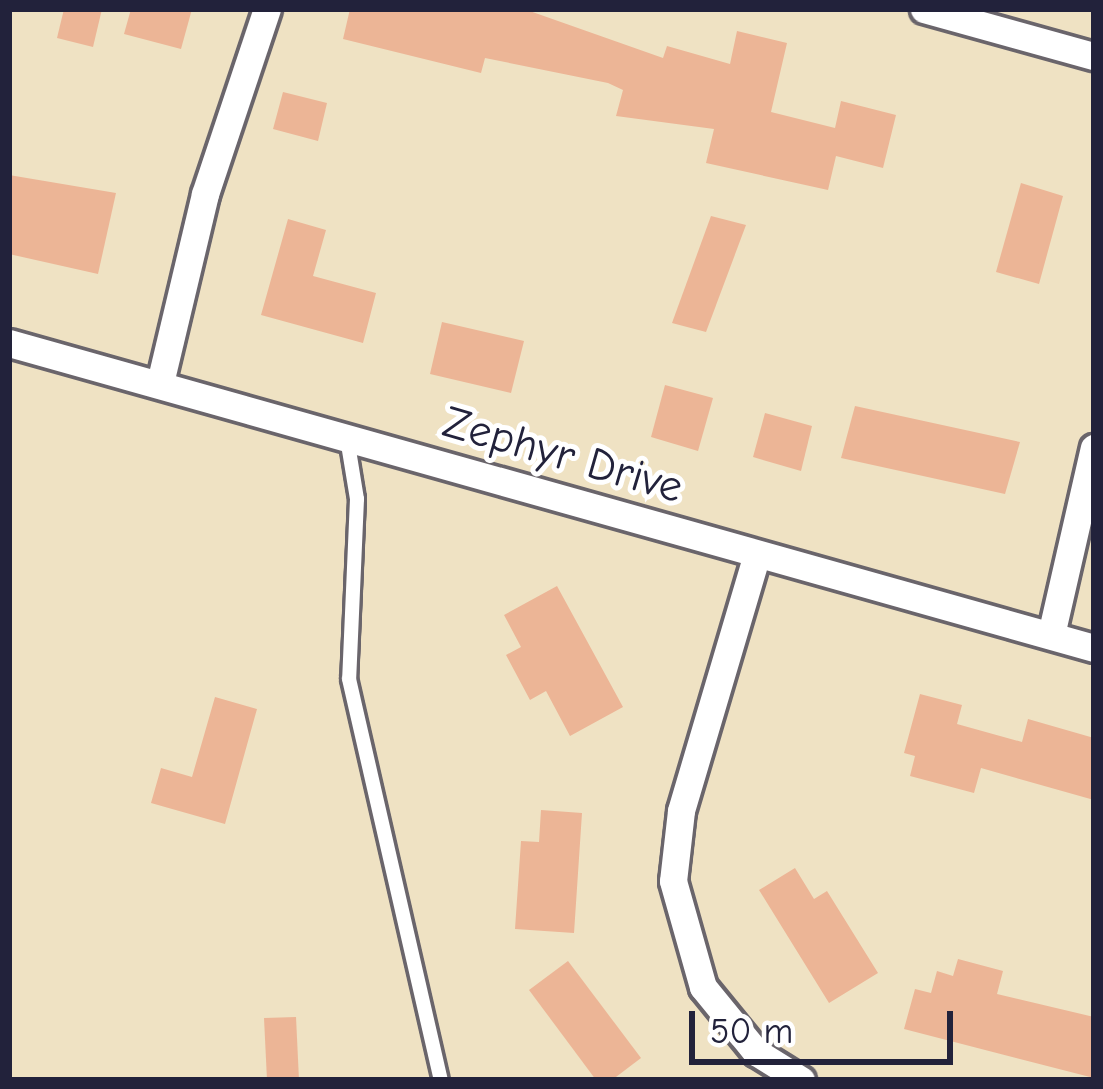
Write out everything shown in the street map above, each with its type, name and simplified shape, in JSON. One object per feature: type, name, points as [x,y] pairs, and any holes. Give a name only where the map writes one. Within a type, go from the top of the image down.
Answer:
[{"type":"street","points":[[160,383],[205,194],[267,9]]},
{"type":"street","points":[[924,9],[1094,56]]},
{"type":"street","name":"Zephyr Drive","points":[[9,344],[1094,648]]},
{"type":"street","points":[[1051,635],[1094,448]]},
{"type":"street","points":[[758,554],[681,811],[674,881],[703,987],[756,1052],[801,1080]]},
{"type":"lane","points":[[347,438],[358,499],[349,679],[441,1080]]},
{"type":"building","points":[[64,9],[102,9],[93,47],[57,38]]},
{"type":"building","points":[[131,9],[192,9],[181,49],[124,34]]},
{"type":"building","points":[[350,9],[524,9],[663,58],[667,46],[730,64],[737,31],[787,43],[771,112],[835,128],[841,101],[896,115],[883,168],[836,156],[828,190],[706,163],[714,129],[616,116],[623,90],[608,83],[485,58],[481,73],[343,39]]},
{"type":"building","points":[[283,92],[327,103],[318,141],[273,129]]},
{"type":"building","points":[[9,175],[116,193],[98,274],[9,254]]},
{"type":"building","points":[[1021,183],[1063,196],[1039,284],[996,272]]},
{"type":"building","points":[[711,216],[746,225],[706,332],[672,323]]},
{"type":"building","points":[[288,219],[326,230],[313,276],[376,293],[363,343],[261,315]]},
{"type":"building","points":[[442,322],[524,341],[511,393],[430,374]]},
{"type":"building","points":[[665,385],[713,398],[698,451],[651,437]]},
{"type":"building","points":[[855,406],[1020,442],[1005,494],[841,458]]},
{"type":"building","points":[[765,413],[812,426],[801,471],[753,457]]},
{"type":"building","points":[[557,586],[623,707],[570,736],[546,691],[530,700],[506,655],[521,647],[504,615]]},
{"type":"building","points":[[920,694],[962,705],[957,724],[1022,742],[1028,719],[1094,738],[1094,800],[981,768],[974,793],[910,776],[915,756],[904,753]]},
{"type":"building","points":[[215,697],[257,709],[225,824],[151,803],[161,768],[192,777]]},
{"type":"building","points":[[541,810],[582,813],[574,933],[515,929],[521,841],[539,842]]},
{"type":"building","points":[[795,868],[814,899],[827,891],[878,973],[829,1003],[759,890]]},
{"type":"building","points":[[958,959],[1003,971],[997,994],[1094,1017],[1094,1078],[904,1029],[915,989],[931,993],[937,971],[953,976]]},
{"type":"building","points":[[568,961],[641,1058],[612,1080],[596,1080],[529,990]]},
{"type":"building","points":[[296,1017],[299,1080],[267,1080],[264,1018]]}]
